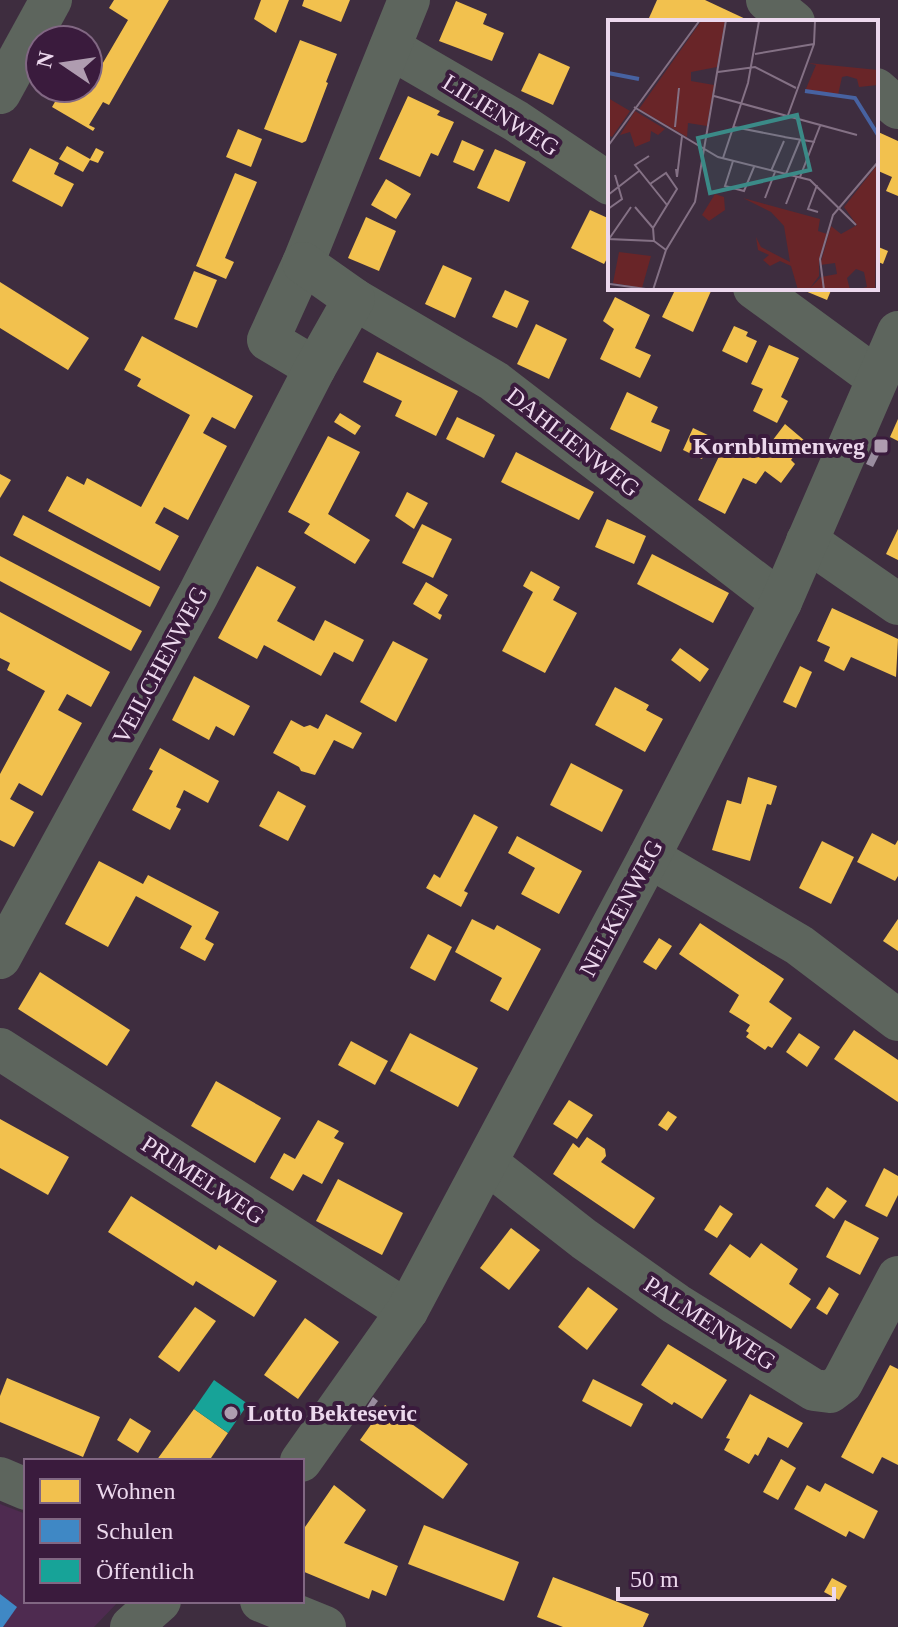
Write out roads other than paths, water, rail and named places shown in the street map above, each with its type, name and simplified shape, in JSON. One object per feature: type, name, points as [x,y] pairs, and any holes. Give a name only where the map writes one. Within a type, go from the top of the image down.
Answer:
[{"type":"street","points":[[0,93],[51,0]]},
{"type":"street","points":[[315,368],[268,340],[303,263],[409,0]]},
{"type":"street","points":[[767,0],[792,20]]},
{"type":"street","name":"LILIENWEG","points":[[390,48],[516,121],[608,183]]},
{"type":"street","points":[[878,91],[898,108]]},
{"type":"street","points":[[303,263],[354,299]]},
{"type":"street","points":[[757,290],[877,378]]},
{"type":"street","name":"VEILCHENWEG","points":[[0,958],[198,595],[354,299]]},
{"type":"street","name":"DAHLIENWEG","points":[[354,299],[494,381],[781,602]]},
{"type":"street","name":"NELKENWEG","points":[[302,1459],[407,1311],[649,857],[781,602],[898,332]]},
{"type":"street","points":[[807,541],[898,604]]},
{"type":"street","points":[[649,857],[799,945],[898,1020]]},
{"type":"street","name":"PRIMELWEG","points":[[0,1049],[407,1311]]},
{"type":"street","name":"PALMENWEG","points":[[487,1163],[642,1280],[814,1390],[830,1392],[842,1383],[898,1277]]},
{"type":"street","points":[[0,1478],[24,1488]]},
{"type":"street","points":[[131,1627],[158,1603]]},
{"type":"street","points":[[266,1603],[325,1627]]},
{"type":"place","name":"Kornblumenweg","points":[[881,446]]},
{"type":"place","name":"Lotto Bektesevic","points":[[231,1413]]}]
